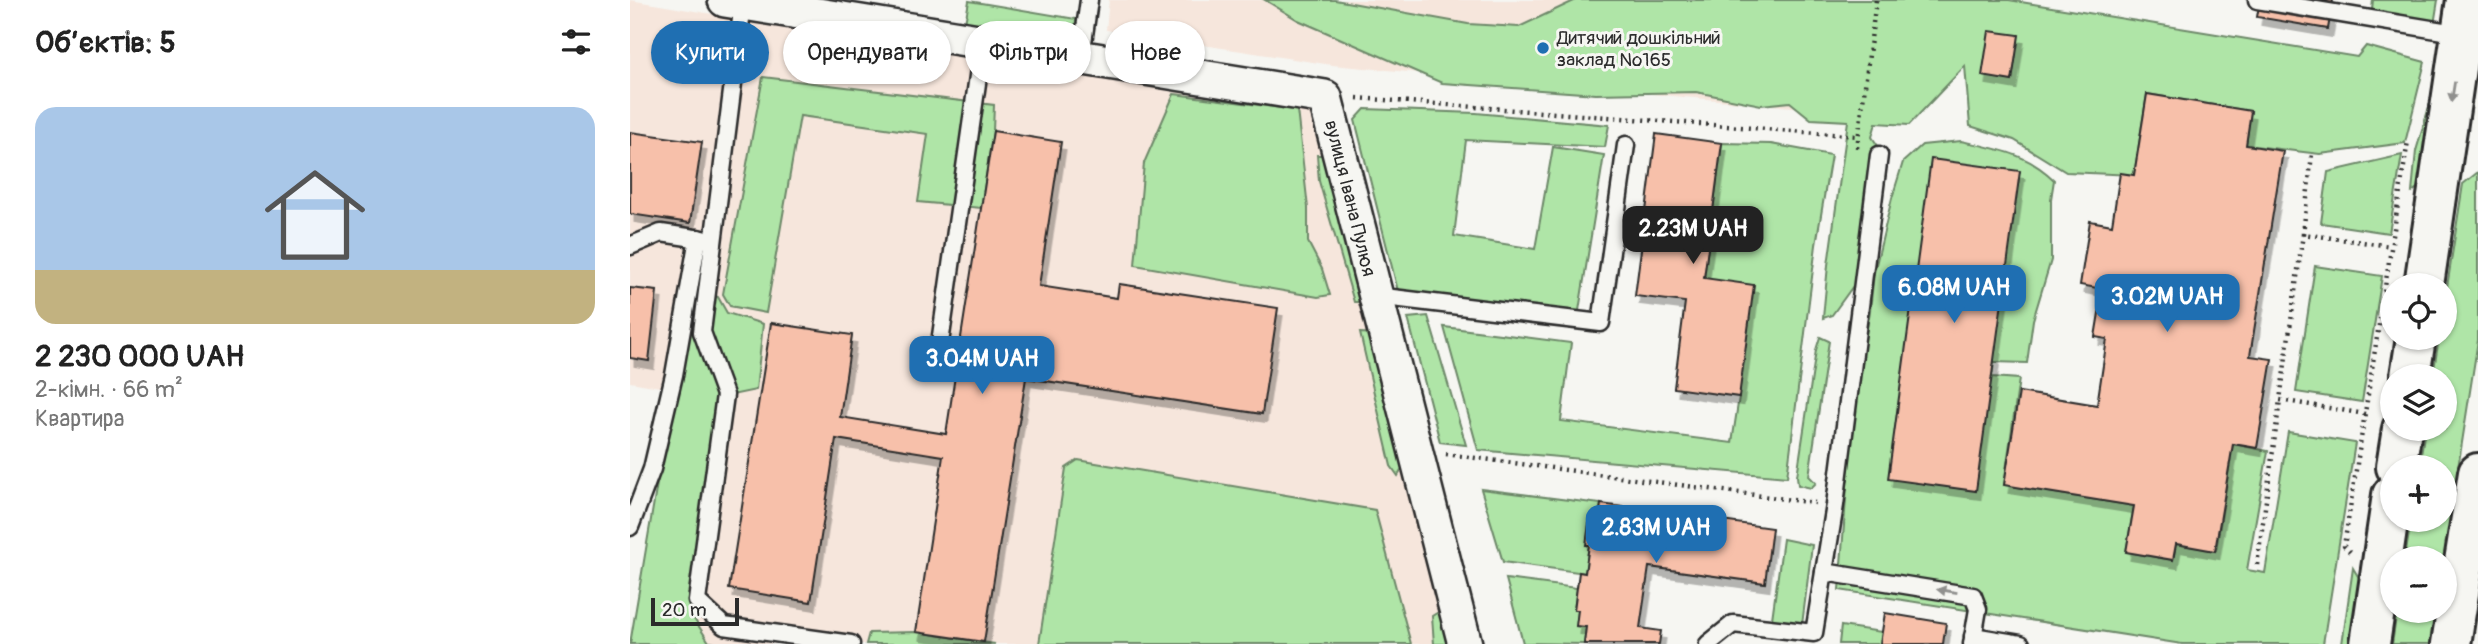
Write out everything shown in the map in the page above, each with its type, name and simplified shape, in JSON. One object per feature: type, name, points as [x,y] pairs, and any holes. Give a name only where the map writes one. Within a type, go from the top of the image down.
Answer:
[{"type":"street","name":"вулиця Івана Пулюя","points":[[734,2],[965,38]]},
{"type":"street","points":[[2426,273],[2464,17]]},
{"type":"street","name":"вулиця Івана Пулюя","points":[[1091,59],[1325,97],[1465,644]]},
{"type":"street","points":[[2451,644],[2477,489]]},
{"type":"street","points":[[2370,644],[2387,532]]},
{"type":"lane","points":[[1086,21],[1089,0]]},
{"type":"lane","points":[[2257,0],[2464,17]]},
{"type":"lane","points":[[734,2],[706,240],[702,332],[725,395],[697,601],[724,626],[851,644]]},
{"type":"lane","points":[[939,350],[977,84]]},
{"type":"lane","points":[[1376,296],[1601,323],[1626,145]]},
{"type":"lane","points":[[1708,644],[1733,624],[1814,639],[1835,505],[1879,155]]},
{"type":"lane","points":[[630,246],[661,233],[706,240]]},
{"type":"lane","points":[[630,527],[652,469],[706,240]]},
{"type":"lane","points":[[1824,572],[1973,596],[1978,608],[1973,640],[2021,644]]},
{"type":"path","points":[[1325,97],[1858,136]]},
{"type":"path","points":[[2379,583],[2344,546],[2409,139]]},
{"type":"path","points":[[2257,565],[2312,154]]},
{"type":"path","points":[[2303,234],[2391,246]]},
{"type":"path","points":[[2280,400],[2365,414]]},
{"type":"path","points":[[1443,454],[1823,504]]},
{"type":"shaded area","points":[[630,0],[756,21],[651,21],[651,84],[769,84],[769,23],[783,25],[783,84],[951,84],[951,50],[965,52],[965,84],[1091,84],[1091,70],[1105,72],[1105,84],[1185,84],[1308,102],[1322,116],[1455,644],[650,644],[689,392],[630,382]]},
{"type":"shaded area","name":"Дитячий дошкільний заклад №165","points":[[1109,0],[1873,0],[1858,113],[1332,65],[1205,45],[1205,21],[1107,21]]},
{"type":"green space","points":[[1265,0],[1335,0],[1468,24],[1519,27],[1576,0],[2009,0],[2357,57],[2366,46],[2425,62],[2405,143],[2320,154],[2246,145],[2251,111],[2147,94],[2134,175],[2066,172],[2014,140],[1970,126],[1965,66],[1909,125],[1876,123],[1872,137],[1878,146],[1858,279],[1832,315],[1823,318],[1848,121],[1811,119],[1790,102],[1761,105],[1696,92],[1596,94],[1442,83],[1298,20]]},
{"type":"green space","points":[[2373,0],[2438,0],[2434,25],[2371,19]]},
{"type":"green space","points":[[969,1],[1076,19],[1076,21],[965,21]]},
{"type":"green space","points":[[2438,76],[2437,173],[2412,192],[2416,151]]},
{"type":"green space","points":[[769,78],[783,79],[783,84],[821,84],[994,105],[993,131],[981,208],[918,202],[928,134],[800,116],[766,313],[730,306],[723,294],[762,84],[769,84]]},
{"type":"green space","points":[[1174,94],[1297,110],[1308,208],[1308,242],[1322,269],[1330,295],[1318,297],[1135,265],[1144,163]]},
{"type":"green space","points":[[1365,109],[1476,113],[1609,125],[1605,147],[1466,140],[1454,236],[1535,249],[1553,147],[1604,155],[1578,317],[1399,295],[1355,120]]},
{"type":"green space","points":[[1961,141],[2022,158],[2054,180],[2051,199],[2051,260],[2033,320],[2027,363],[1994,362],[1992,377],[2019,379],[2004,485],[2134,506],[2126,552],[2173,560],[2176,544],[2216,550],[2233,444],[2268,451],[2247,570],[2265,573],[2288,432],[2355,443],[2323,644],[2182,644],[1839,590],[1853,408],[1874,273],[1892,198],[1903,162],[1922,145]]},
{"type":"green space","points":[[1722,143],[1771,144],[1831,155],[1816,245],[1787,477],[1478,450],[1444,327],[1571,343],[1561,421],[1732,443],[1739,397],[1704,278]]},
{"type":"green space","points":[[1317,155],[1332,155],[1371,302],[1354,302],[1319,181]]},
{"type":"green space","points":[[2402,155],[2389,233],[2321,223],[2328,172]]},
{"type":"green space","points":[[2478,172],[2478,340],[2457,475],[2457,455],[2421,455],[2423,441],[2457,441],[2457,364],[2435,364],[2437,350],[2457,350],[2457,273],[2449,273],[2463,184]]},
{"type":"green space","points":[[2315,266],[2380,276],[2362,402],[2296,392]]},
{"type":"green space","points":[[699,289],[718,297],[727,313],[763,324],[756,390],[722,397],[689,611],[709,642],[721,644],[630,644],[664,442]]},
{"type":"green space","points":[[1428,316],[1466,445],[1440,442],[1408,318]]},
{"type":"green space","points":[[1360,333],[1376,334],[1406,462],[1398,476],[1391,466]]},
{"type":"green space","points":[[1820,337],[1829,341],[1809,476],[1816,483],[1811,488],[1798,485],[1797,476]]},
{"type":"green space","points":[[1078,460],[1375,510],[1411,644],[1039,644],[1066,468]]},
{"type":"green space","points":[[1481,489],[1601,504],[1598,525],[1589,524],[1585,573],[1503,562]]},
{"type":"green space","points":[[2409,532],[2448,532],[2446,546],[2407,546]]},
{"type":"green space","points":[[1783,539],[1812,545],[1802,625],[1749,625],[1749,618],[1772,619]]},
{"type":"green space","points":[[2353,568],[2370,596],[2363,644],[2342,644]]},
{"type":"green space","points":[[1506,579],[1577,588],[1574,610],[1578,610],[1577,626],[1586,627],[1584,644],[1523,643]]},
{"type":"green space","points":[[1445,608],[1459,644],[1434,644],[1432,616]]},
{"type":"green space","points":[[2395,623],[2434,623],[2431,644],[2392,644]]},
{"type":"green space","points":[[1841,626],[1882,632],[1880,644],[1839,644]]},
{"type":"green space","points":[[916,632],[995,644],[866,644],[869,633]]},
{"type":"building","points":[[2260,0],[2333,0],[2328,29],[2257,17]]},
{"type":"building","points":[[1989,31],[2019,35],[2012,81],[1982,76]]},
{"type":"building","points":[[2147,94],[2251,111],[2246,145],[2283,151],[2250,356],[2272,359],[2257,448],[2233,444],[2215,551],[2176,544],[2173,560],[2126,552],[2134,506],[2004,485],[2019,392],[2097,405],[2107,339],[2095,337],[2103,289],[2080,285],[2090,221],[2112,225],[2120,173],[2134,175]]},
{"type":"building","points":[[993,131],[1061,142],[1039,286],[1117,298],[1119,284],[1278,308],[1262,414],[1026,378],[984,642],[916,632],[943,456],[836,439],[811,602],[729,589],[771,323],[852,335],[840,417],[946,434]]},
{"type":"building","points":[[630,132],[702,142],[690,223],[630,214]]},
{"type":"building","points":[[1656,134],[1722,143],[1704,278],[1754,285],[1739,397],[1674,388],[1685,302],[1635,296]]},
{"type":"building","points":[[1931,159],[2020,171],[1976,491],[1888,479]]},
{"type":"building","points":[[630,288],[657,291],[649,361],[630,358]]},
{"type":"building","points":[[1601,504],[1772,528],[1765,583],[1649,567],[1640,628],[1661,631],[1659,644],[1584,644],[1586,627],[1576,626],[1578,610],[1574,610],[1579,572],[1585,573],[1589,524],[1598,525]]},
{"type":"building","points":[[1885,613],[1946,623],[1943,644],[1880,644]]},
{"type":"place","name":"Дитячий дошкільний заклад №165","points":[[1543,48]]}]
